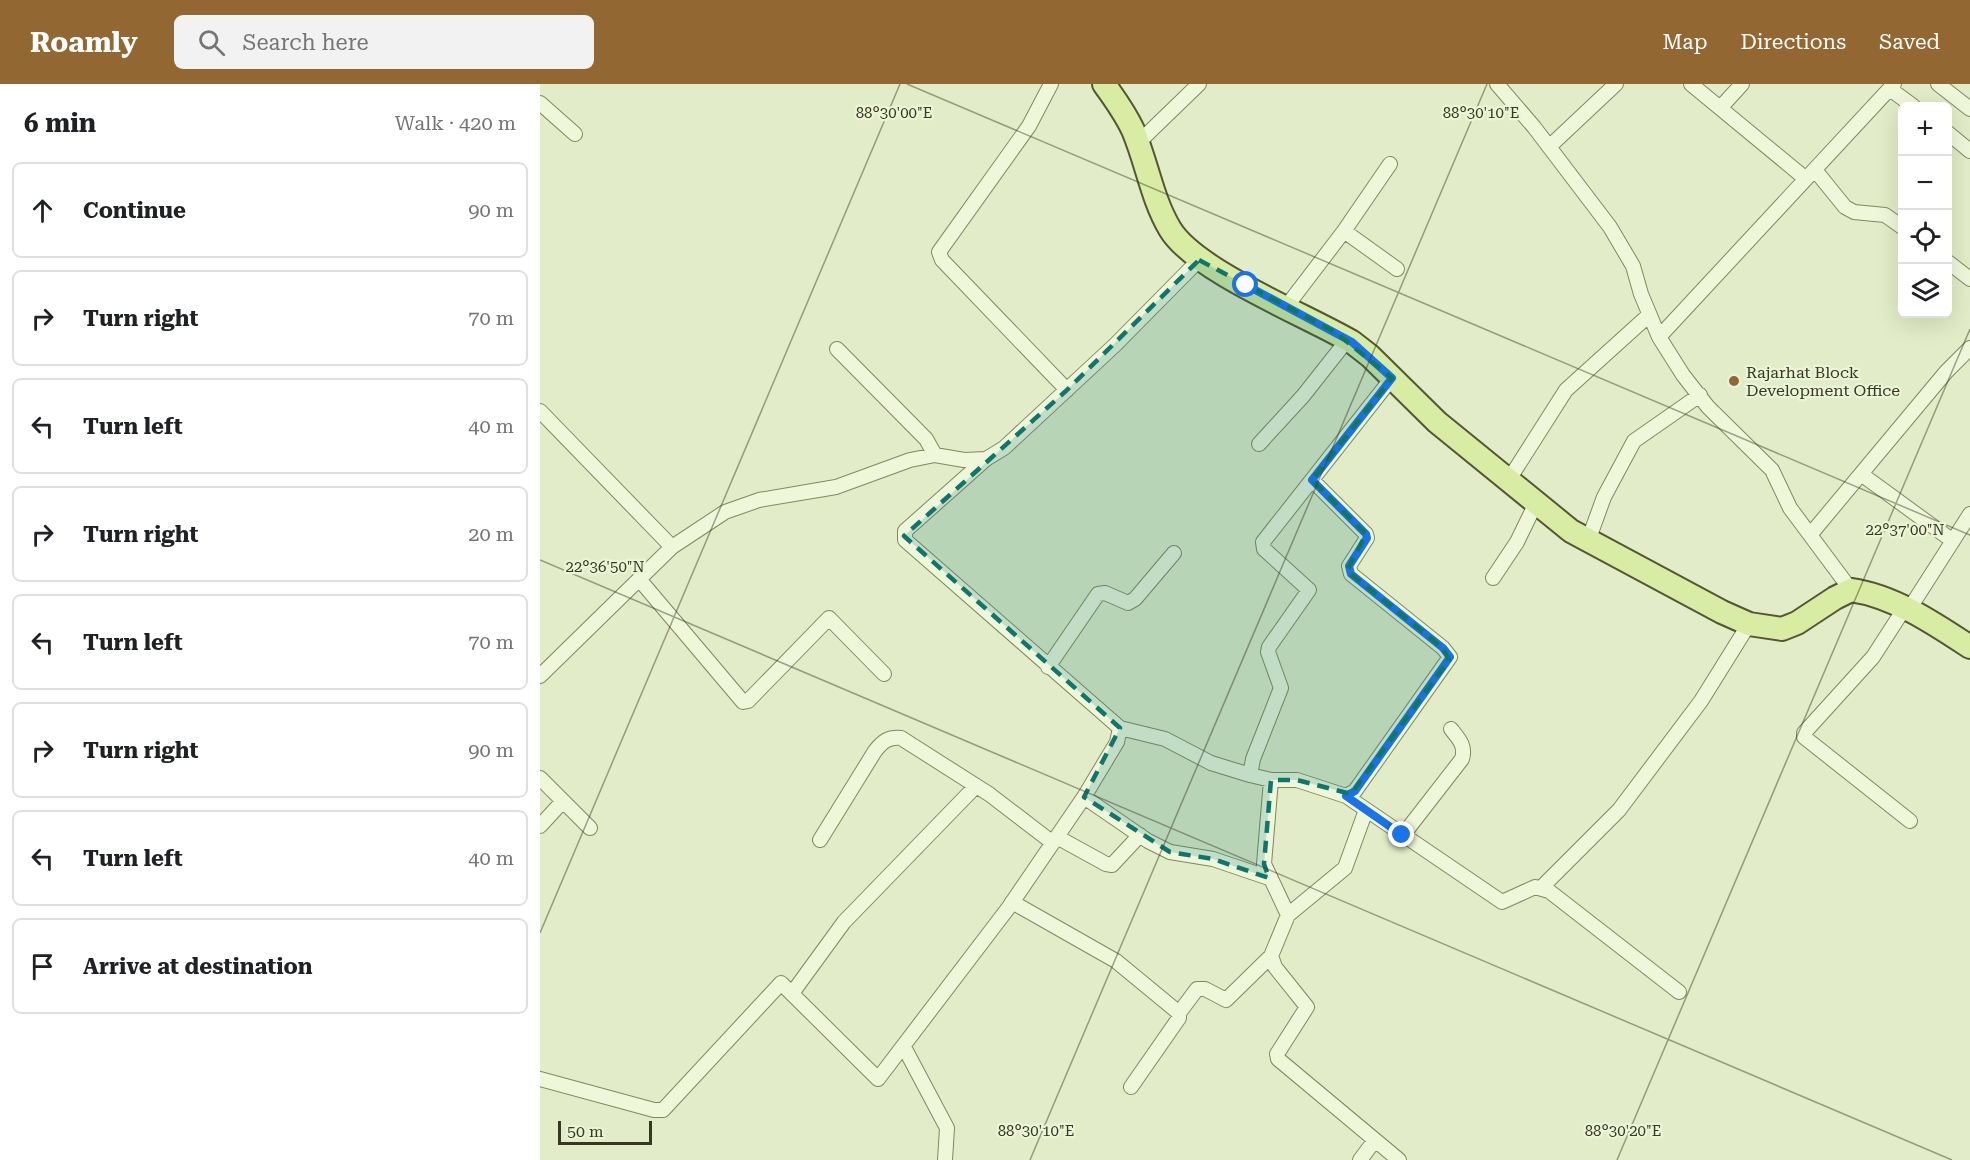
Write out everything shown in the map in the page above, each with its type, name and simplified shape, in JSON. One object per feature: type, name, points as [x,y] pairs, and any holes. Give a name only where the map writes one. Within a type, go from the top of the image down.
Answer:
[{"type":"main road","points":[[1104,84],[1127,118],[1172,232],[1199,260],[1347,339],[1370,356],[1437,422],[1508,481],[1588,541],[1688,595],[1749,624],[1782,629],[1797,623],[1851,590],[1873,595],[1906,610],[1970,647]]},
{"type":"street","points":[[1051,84],[1029,126],[939,252],[942,260],[1067,390]]},
{"type":"street","points":[[1138,143],[1199,84]]},
{"type":"street","points":[[1497,84],[1610,227],[1633,266],[1649,315],[1659,337],[1700,395],[1772,470],[1790,508],[1851,590]]},
{"type":"street","points":[[1549,147],[1616,84]]},
{"type":"street","points":[[1691,84],[1810,174],[1845,207],[1854,212],[1885,215],[1898,224]]},
{"type":"street","points":[[1721,107],[1742,84]]},
{"type":"street","points":[[1938,84],[1970,109]]},
{"type":"street","points":[[1659,337],[1893,85],[1909,102]]},
{"type":"street","points":[[540,103],[575,134]]},
{"type":"street","points":[[1952,137],[1970,151]]},
{"type":"street","points":[[1286,307],[1344,231],[1390,164]]},
{"type":"street","points":[[1344,231],[1397,269]]},
{"type":"street","points":[[1199,260],[1067,390],[1004,448],[986,459],[905,531],[904,536],[1048,667],[1120,728],[1164,739],[1211,763],[1250,775],[1271,780],[1297,780],[1346,796],[1502,902],[1535,887],[1542,887],[1680,992]]},
{"type":"street","points":[[1950,264],[1970,279]]},
{"type":"street","points":[[1508,481],[1566,390],[1649,315]]},
{"type":"street","points":[[1259,444],[1303,396],[1347,339]]},
{"type":"street","points":[[1810,535],[1946,372],[1970,348]]},
{"type":"street","points":[[837,349],[926,439],[935,455]]},
{"type":"street","points":[[1250,775],[1253,759],[1281,688],[1268,652],[1269,647],[1309,590],[1264,549],[1263,542],[1392,378]]},
{"type":"street","points":[[1588,541],[1604,497],[1634,441],[1700,395]]},
{"type":"street","points":[[540,411],[672,547]]},
{"type":"street","points":[[540,676],[672,547],[725,512],[759,500],[836,487],[888,467],[935,455],[964,460],[986,459]]},
{"type":"street","points":[[1861,474],[1953,541]]},
{"type":"street","points":[[1312,480],[1366,534],[1367,538],[1349,566],[1351,574],[1443,648],[1450,657],[1355,791],[1346,796]]},
{"type":"street","points":[[1493,578],[1517,542],[1536,503]]},
{"type":"street","points":[[1910,821],[1804,737],[1804,733],[1873,657],[1970,514]]},
{"type":"street","points":[[1048,667],[1098,594],[1105,592],[1128,603],[1135,599],[1174,553]]},
{"type":"street","points":[[639,579],[743,702],[748,701],[829,618],[884,674]]},
{"type":"street","points":[[1542,887],[1619,810],[1701,701],[1749,624]]},
{"type":"street","points":[[540,1079],[654,1110],[663,1110],[778,984],[785,984],[873,1078],[878,1079],[1012,902],[1055,840],[1117,741],[1120,728]]},
{"type":"street","points":[[1402,835],[1462,759],[1464,753],[1462,743],[1451,729]]},
{"type":"street","points":[[820,840],[875,751],[883,741],[892,738],[901,738],[1055,840],[1106,864],[1112,865],[1140,835]]},
{"type":"street","points":[[540,778],[590,828]]},
{"type":"street","points":[[1271,780],[1264,864],[1288,915]]},
{"type":"street","points":[[793,992],[844,922],[976,786]]},
{"type":"street","points":[[1084,797],[1140,835],[1170,852],[1213,859],[1269,878]]},
{"type":"street","points":[[540,826],[563,801]]},
{"type":"street","points":[[1131,1087],[1197,989],[1205,989],[1226,1000],[1271,956],[1288,915],[1345,868],[1366,810]]},
{"type":"street","points":[[1012,902],[1116,962],[1179,1013]]},
{"type":"street","points":[[1271,956],[1275,967],[1307,1007],[1277,1050],[1278,1059],[1399,1160]]},
{"type":"street","points":[[904,1047],[947,1128],[945,1160]]},
{"type":"street","points":[[1360,1160],[1375,1140]]},
{"type":"highlighted area","points":[[1199,260],[1335,332],[1392,378],[1312,480],[1366,534],[1347,571],[1443,648],[1449,660],[1351,794],[1297,780],[1271,780],[1264,864],[1269,878],[1213,859],[1170,852],[1084,797],[1120,728],[904,536],[1067,390]]},
{"type":"place","name":"Rajarhat Block Development Office","points":[[1734,381]]},
{"type":"route","points":[[1246,285],[1352,342],[1392,378],[1312,480],[1366,534],[1367,538],[1349,566],[1351,574],[1443,648],[1450,657],[1355,791],[1346,796],[1402,835]]}]
